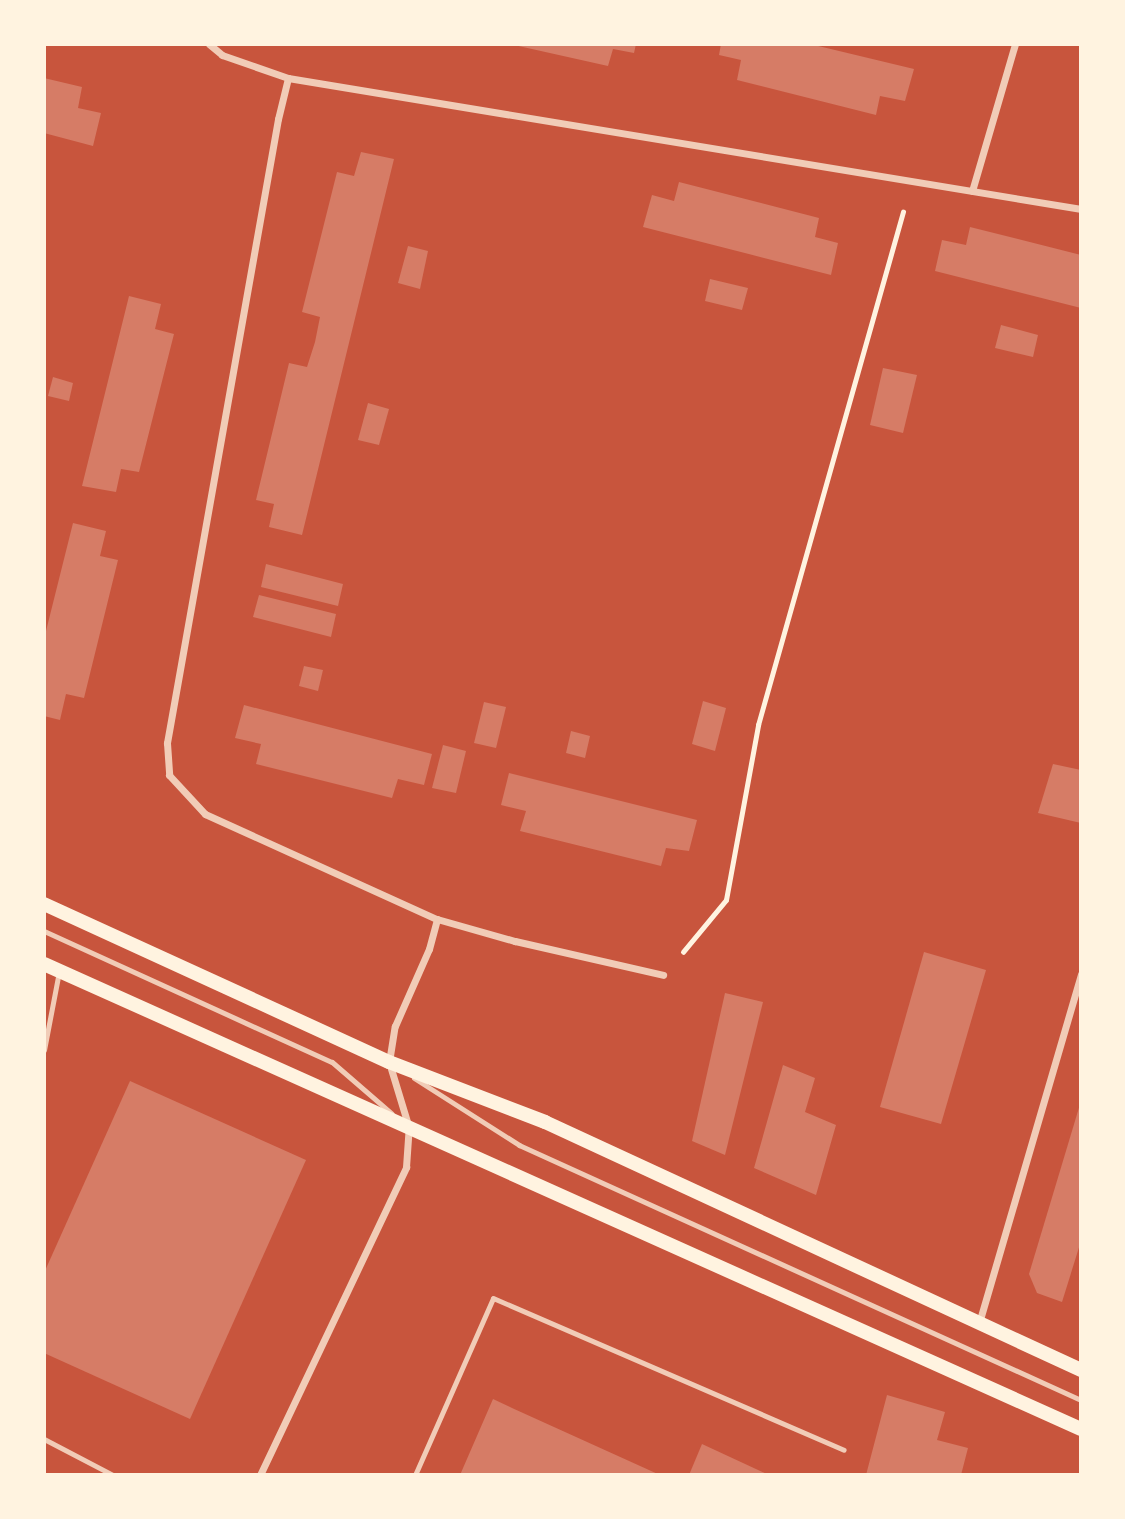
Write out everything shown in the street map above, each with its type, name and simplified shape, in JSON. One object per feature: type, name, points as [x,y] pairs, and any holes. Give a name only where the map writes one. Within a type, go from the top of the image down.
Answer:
[{"type":"main road","points":[[44,904],[390,1062],[545,1122],[1081,1370]]},
{"type":"main road","points":[[44,964],[1081,1429]]},
{"type":"street","points":[[209,44],[222,55],[288,78],[1081,209]]},
{"type":"street","points":[[972,191],[1015,44]]},
{"type":"street","points":[[288,78],[278,119],[170,729],[170,775],[205,814],[437,919],[515,941],[663,975]]},
{"type":"street","points":[[260,1475],[405,1167],[409,1128],[390,1062],[395,1026],[429,949],[437,919]]},
{"type":"street","points":[[979,1323],[1081,974]]},
{"type":"lane","points":[[44,931],[332,1062],[409,1128]]},
{"type":"lane","points":[[44,1050],[59,971]]},
{"type":"lane","points":[[390,1062],[519,1145],[1081,1400]]},
{"type":"lane","points":[[415,1475],[493,1298],[844,1450]]},
{"type":"lane","points":[[44,1439],[113,1475]]},
{"type":"path","points":[[663,975],[726,900],[758,725],[912,181]]},
{"type":"building","points":[[636,44],[634,53],[613,49],[608,66],[514,45]]},
{"type":"building","points":[[721,44],[810,44],[914,69],[905,101],[880,96],[876,115],[737,80],[741,60],[719,55]]},
{"type":"building","points":[[44,78],[82,87],[78,108],[101,113],[93,146],[44,133]]},
{"type":"building","points":[[361,152],[394,159],[302,535],[269,527],[274,504],[256,500],[289,363],[307,367],[315,342],[320,317],[302,312],[337,172],[354,176]]},
{"type":"building","points":[[679,182],[819,218],[815,237],[838,243],[831,275],[643,227],[652,195],[674,201]]},
{"type":"building","points":[[970,227],[1081,255],[1081,308],[935,271],[942,240],[966,245]]},
{"type":"building","points":[[408,246],[428,251],[420,289],[398,283]]},
{"type":"building","points":[[710,279],[748,288],[742,310],[705,301]]},
{"type":"building","points":[[129,296],[161,304],[155,329],[174,334],[139,472],[121,469],[116,492],[82,486]]},
{"type":"building","points":[[1001,325],[1038,335],[1033,357],[995,348]]},
{"type":"building","points":[[883,368],[917,375],[903,433],[870,425]]},
{"type":"building","points":[[53,377],[73,383],[69,401],[48,396]]},
{"type":"building","points":[[368,403],[389,409],[379,445],[358,440]]},
{"type":"building","points":[[73,523],[106,531],[100,556],[118,560],[84,698],[66,694],[60,720],[44,716],[44,639]]},
{"type":"building","points":[[266,564],[343,584],[338,606],[261,587]]},
{"type":"building","points":[[259,595],[336,614],[331,637],[253,617]]},
{"type":"building","points":[[304,666],[323,670],[318,691],[299,686]]},
{"type":"building","points":[[703,701],[726,708],[715,751],[692,744]]},
{"type":"building","points":[[484,702],[506,707],[496,748],[474,743]]},
{"type":"building","points":[[244,705],[432,754],[424,785],[398,779],[392,798],[256,764],[261,744],[235,738]]},
{"type":"building","points":[[571,731],[590,736],[585,758],[566,753]]},
{"type":"building","points":[[443,745],[466,751],[456,793],[432,788]]},
{"type":"building","points":[[1053,764],[1081,770],[1081,823],[1038,813]]},
{"type":"building","points":[[509,773],[697,820],[689,851],[666,848],[661,866],[520,831],[526,811],[501,805]]},
{"type":"building","points":[[924,952],[986,970],[941,1124],[880,1107]]},
{"type":"building","points":[[725,993],[763,1002],[725,1155],[692,1141]]},
{"type":"building","points":[[783,1065],[815,1078],[805,1112],[836,1125],[816,1195],[754,1168]]},
{"type":"building","points":[[130,1081],[306,1160],[190,1419],[44,1353],[44,1273]]},
{"type":"building","points":[[1081,1101],[1081,1241],[1062,1302],[1037,1293],[1029,1274]]},
{"type":"building","points":[[887,1395],[945,1412],[937,1440],[968,1448],[961,1475],[866,1475]]},
{"type":"building","points":[[493,1399],[512,1408],[660,1475],[460,1475]]},
{"type":"building","points":[[702,1444],[769,1475],[689,1475]]}]
